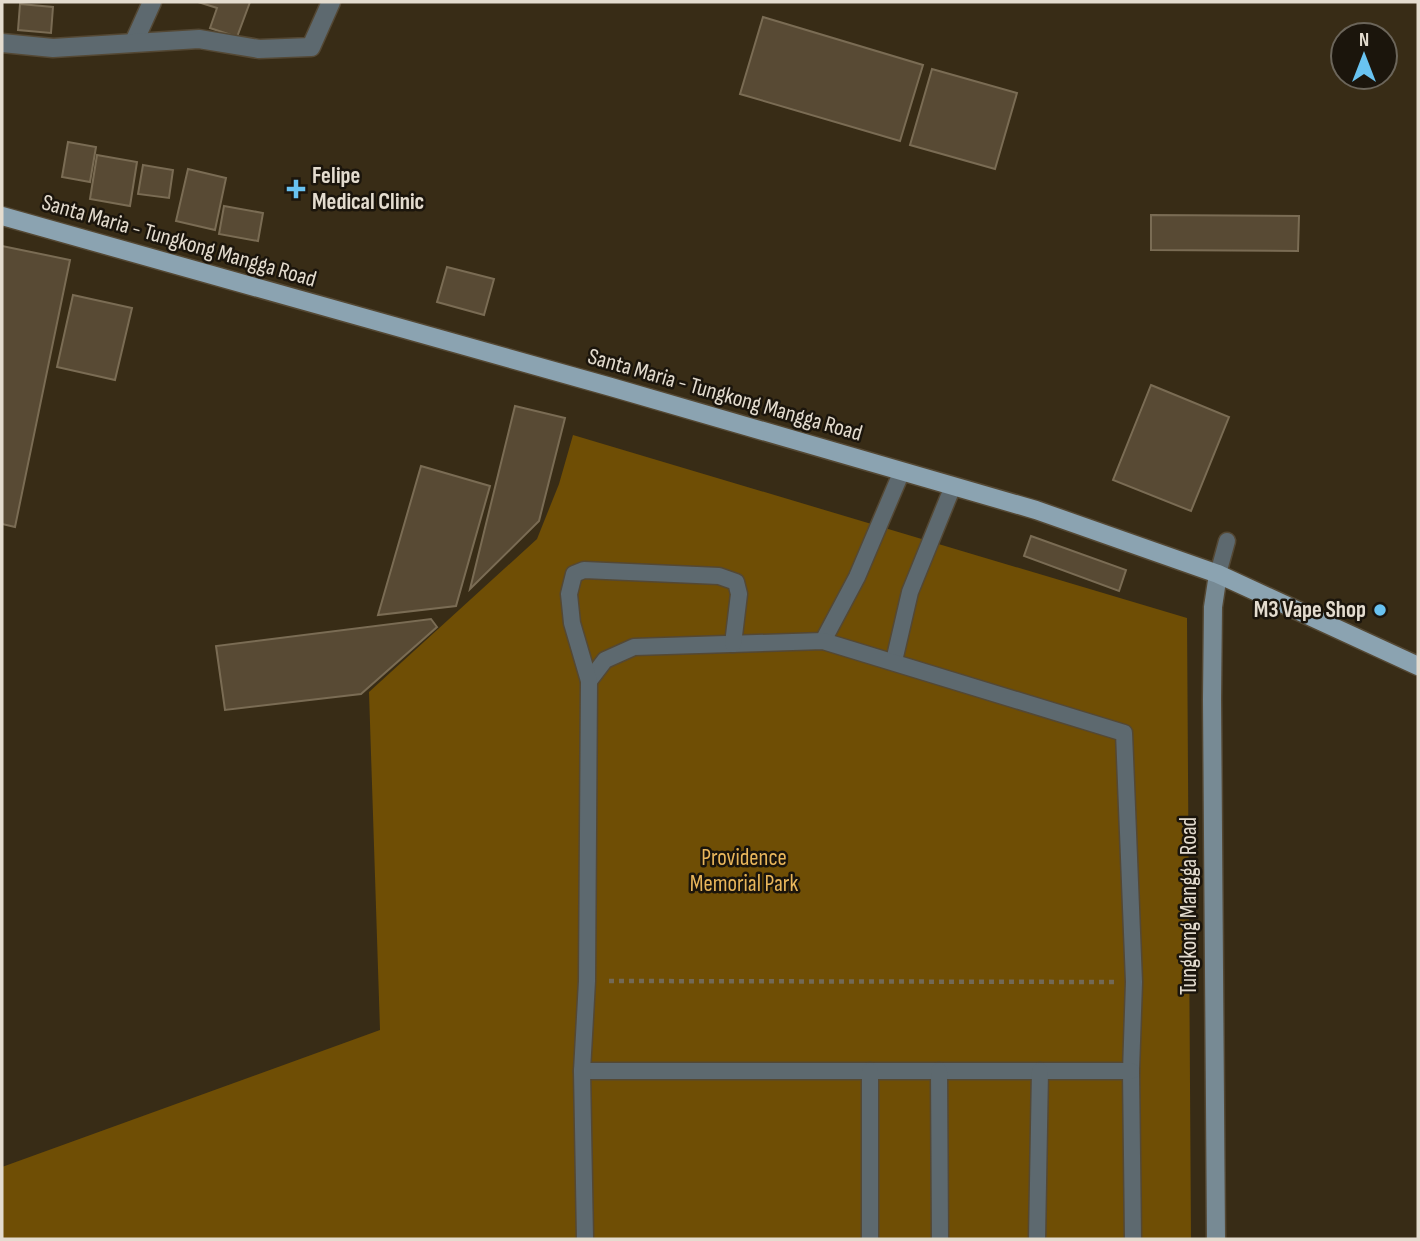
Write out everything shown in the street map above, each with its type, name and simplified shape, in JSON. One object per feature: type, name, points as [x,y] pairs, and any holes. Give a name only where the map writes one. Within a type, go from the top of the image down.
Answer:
[{"type":"main road","name":"Santa Maria - Tungkong Mangga Road","points":[[2,216],[1036,510],[1218,574],[1418,666]]},
{"type":"street","points":[[134,42],[152,2]]},
{"type":"street","points":[[2,43],[53,48],[199,39],[259,49],[311,47],[331,2]]},
{"type":"street","name":"Tungkong Mangga Road","points":[[1216,1239],[1212,699],[1213,607],[1218,574]]},
{"type":"lane","points":[[823,641],[857,577],[902,471]]},
{"type":"lane","points":[[894,661],[909,592],[953,486]]},
{"type":"lane","points":[[1218,574],[1227,541]]},
{"type":"lane","points":[[585,1239],[582,1071],[587,981],[589,681],[572,623],[569,594],[574,574],[584,570],[719,576],[736,582],[739,594],[733,644]]},
{"type":"lane","points":[[589,681],[605,660],[634,647],[823,641],[1124,733],[1134,982],[1131,1071],[1133,1239]]},
{"type":"lane","points":[[582,1071],[1131,1071]]},
{"type":"lane","points":[[870,1071],[870,1239]]},
{"type":"lane","points":[[939,1071],[940,1239]]},
{"type":"lane","points":[[1037,1239],[1040,1071]]},
{"type":"path","points":[[587,981],[1134,982]]},
{"type":"green space","name":"Providence Memorial Park","points":[[573,435],[1187,618],[1191,1239],[2,1239],[2,1167],[380,1030],[369,692],[537,539],[559,484]]},
{"type":"building","points":[[198,2],[250,2],[237,37],[210,28],[217,8]]},
{"type":"building","points":[[20,4],[53,7],[51,33],[18,30]]},
{"type":"building","points":[[763,17],[923,65],[900,141],[740,94]]},
{"type":"building","points":[[932,69],[1017,93],[995,169],[910,145]]},
{"type":"building","points":[[68,142],[96,147],[90,182],[62,177]]},
{"type":"building","points":[[97,155],[137,162],[130,206],[90,199]]},
{"type":"building","points":[[143,165],[173,170],[169,198],[138,194]]},
{"type":"building","points":[[188,169],[226,178],[215,230],[176,221]]},
{"type":"building","points":[[224,206],[263,213],[258,241],[219,234]]},
{"type":"building","points":[[1151,215],[1299,216],[1298,251],[1151,250]]},
{"type":"building","points":[[2,246],[70,260],[15,527],[2,524]]},
{"type":"building","points":[[447,267],[494,279],[484,315],[437,302]]},
{"type":"building","points":[[73,295],[132,308],[115,380],[57,367]]},
{"type":"building","points":[[1151,385],[1229,417],[1191,511],[1113,480]]},
{"type":"building","points":[[515,406],[565,418],[539,521],[470,589]]},
{"type":"building","points":[[421,466],[490,486],[456,606],[378,615]]},
{"type":"building","points":[[1031,536],[1126,570],[1119,591],[1024,556]]},
{"type":"building","points":[[431,619],[437,627],[361,694],[225,710],[216,646]]},
{"type":"place","name":"Felipe Medical Clinic","points":[[296,189]]},
{"type":"place","name":"M3 Vape Shop","points":[[1380,610]]}]
